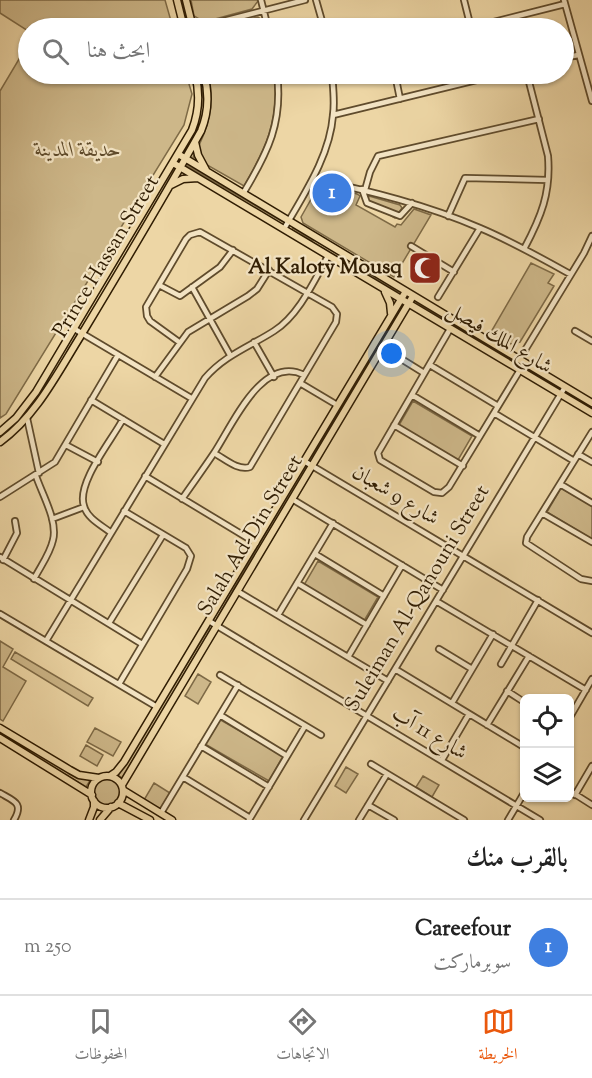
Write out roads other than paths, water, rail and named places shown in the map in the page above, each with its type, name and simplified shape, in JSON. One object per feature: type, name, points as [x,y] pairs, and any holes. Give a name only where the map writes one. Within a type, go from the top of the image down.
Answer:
[{"type":"main road","points":[[177,0],[182,18]]},
{"type":"main road","points":[[186,0],[192,18]]},
{"type":"main road","name":"Prince Hassan Street","points":[[0,432],[16,418],[36,392],[173,163],[196,119],[199,93],[197,84]]},
{"type":"main road","name":"Prince Hassan Street","points":[[0,442],[27,418],[181,167],[205,121],[208,100],[206,84]]},
{"type":"main road","points":[[195,142],[198,155],[206,170]]},
{"type":"main road","name":"شارع الملك فيصل","points":[[178,154],[592,403]]},
{"type":"main road","name":"شارع الملك فيصل","points":[[173,163],[592,413]]},
{"type":"main road","points":[[168,187],[183,179],[198,178]]},
{"type":"main road","points":[[381,287],[388,297],[391,315]]},
{"type":"main road","name":"Salah Ad-Din Street","points":[[110,776],[124,762],[406,291]]},
{"type":"main road","name":"Salah Ad-Din Street","points":[[122,787],[413,296]]},
{"type":"main road","points":[[0,728],[79,774],[99,778],[110,776],[117,779],[122,787],[172,820]]},
{"type":"main road","points":[[0,738],[93,798],[102,807],[111,807]]},
{"type":"main road","points":[[89,820],[94,807],[93,785],[99,778]]},
{"type":"main road","points":[[100,820],[111,807],[118,803],[123,795],[122,787]]},
{"type":"main road","points":[[118,803],[150,820]]},
{"type":"street","points":[[261,0],[266,18]]},
{"type":"street","points":[[236,18],[305,0]]},
{"type":"street","points":[[316,0],[321,18]]},
{"type":"street","points":[[464,0],[468,18]]},
{"type":"street","points":[[507,18],[564,2],[568,18]]},
{"type":"street","points":[[574,40],[592,101]]},
{"type":"street","points":[[574,56],[578,55]]},
{"type":"street","points":[[244,192],[262,163],[274,132],[279,105],[278,84]]},
{"type":"street","points":[[284,229],[313,178],[327,143],[333,115],[332,84]]},
{"type":"street","points":[[397,84],[400,99]]},
{"type":"street","points":[[333,115],[461,84]]},
{"type":"street","points":[[524,249],[544,208],[548,180],[548,156],[529,84]]},
{"type":"street","points":[[412,203],[400,216],[367,202],[364,189],[378,156],[538,119]]},
{"type":"street","points":[[313,178],[364,189],[448,216],[480,228],[570,274]]},
{"type":"street","points":[[448,216],[465,178],[548,180]]},
{"type":"street","points":[[438,297],[480,228]]},
{"type":"street","points":[[179,342],[147,316],[146,307],[190,235],[200,232],[332,308],[338,318],[250,467],[246,469],[238,467],[214,453]]},
{"type":"street","points":[[519,360],[592,237]]},
{"type":"street","points":[[411,246],[454,272]]},
{"type":"street","points":[[159,285],[180,297],[220,267],[233,250]]},
{"type":"street","points":[[46,641],[191,398],[210,371],[230,355],[275,330],[286,320],[307,293],[328,256]]},
{"type":"street","points":[[155,378],[188,332],[257,290],[269,270]]},
{"type":"street","points":[[192,286],[230,355]]},
{"type":"street","points":[[73,328],[191,398]]},
{"type":"street","points":[[450,329],[378,453],[378,458],[434,492],[442,493],[450,487],[519,370]]},
{"type":"street","points":[[575,331],[592,341]]},
{"type":"street","points":[[254,342],[274,376]]},
{"type":"street","points":[[382,347],[424,373]]},
{"type":"street","points":[[0,497],[55,462],[118,355]]},
{"type":"street","points":[[430,364],[498,406]]},
{"type":"street","points":[[182,499],[251,393],[274,376],[291,370],[304,375]]},
{"type":"street","points":[[300,383],[338,405]]},
{"type":"street","name":"Suleiman Al-Qanouni Street","points":[[304,820],[565,387]]},
{"type":"street","points":[[412,395],[480,436]]},
{"type":"street","points":[[91,400],[164,444]]},
{"type":"street","points":[[494,413],[574,461]]},
{"type":"street","points":[[27,418],[38,474],[52,519],[53,540],[34,579]]},
{"type":"street","points":[[110,532],[95,521],[84,507],[82,493],[123,419]]},
{"type":"street","points":[[394,425],[463,466]]},
{"type":"street","points":[[592,432],[527,537],[526,543],[580,579],[592,581]]},
{"type":"street","points":[[66,445],[98,462]]},
{"type":"street","points":[[579,454],[592,462]]},
{"type":"street","name":"شارع 9 شعبان","points":[[304,461],[592,633]]},
{"type":"street","points":[[145,476],[256,543]]},
{"type":"street","points":[[560,484],[592,503]]},
{"type":"street","points":[[292,499],[443,590]]},
{"type":"street","points":[[52,519],[84,507]]},
{"type":"street","points":[[119,684],[187,569],[191,556],[186,548],[124,511]]},
{"type":"street","points":[[542,513],[592,542]]},
{"type":"street","points":[[15,521],[17,533],[2,559],[142,644]]},
{"type":"street","points":[[278,615],[333,523]]},
{"type":"street","points":[[109,623],[163,535]]},
{"type":"street","points":[[315,554],[384,596]]},
{"type":"street","points":[[348,657],[402,565]]},
{"type":"street","points":[[297,583],[367,625]]},
{"type":"street","points":[[237,591],[388,681]]},
{"type":"street","points":[[501,664],[538,600]]},
{"type":"street","points":[[436,601],[586,690]]},
{"type":"street","points":[[0,614],[157,707]]},
{"type":"street","name":"شارع 11 آب","points":[[209,621],[540,820]]},
{"type":"street","points":[[452,703],[493,634]]},
{"type":"street","points":[[439,649],[472,669]]},
{"type":"street","points":[[487,725],[529,656]]},
{"type":"street","points":[[395,669],[520,744]]},
{"type":"street","points":[[220,675],[321,735]]},
{"type":"street","points":[[574,710],[592,680]]},
{"type":"street","points":[[161,813],[238,686]]},
{"type":"street","points":[[507,691],[520,699]]},
{"type":"street","points":[[442,760],[469,714]]},
{"type":"street","points":[[220,716],[287,756]]},
{"type":"street","points":[[183,777],[250,819],[305,726]]},
{"type":"street","points":[[201,746],[269,787]]},
{"type":"street","points":[[370,764],[464,820]]},
{"type":"street","points":[[574,790],[592,766]]},
{"type":"street","points":[[359,820],[387,774]]},
{"type":"street","points":[[0,793],[18,806],[14,820]]},
{"type":"street","points":[[574,794],[592,805]]},
{"type":"street","points":[[508,820],[520,801]]},
{"type":"street","points":[[368,805],[393,820]]},
{"type":"street","points":[[452,820],[455,815]]},
{"type":"place","name":"Careefour","points":[[332,193]]},
{"type":"place","name":"Al Kaloty Mousq","points":[[425,268]]},
{"type":"park label","name":"حديقة المدينة","points":[[78,151]]}]
